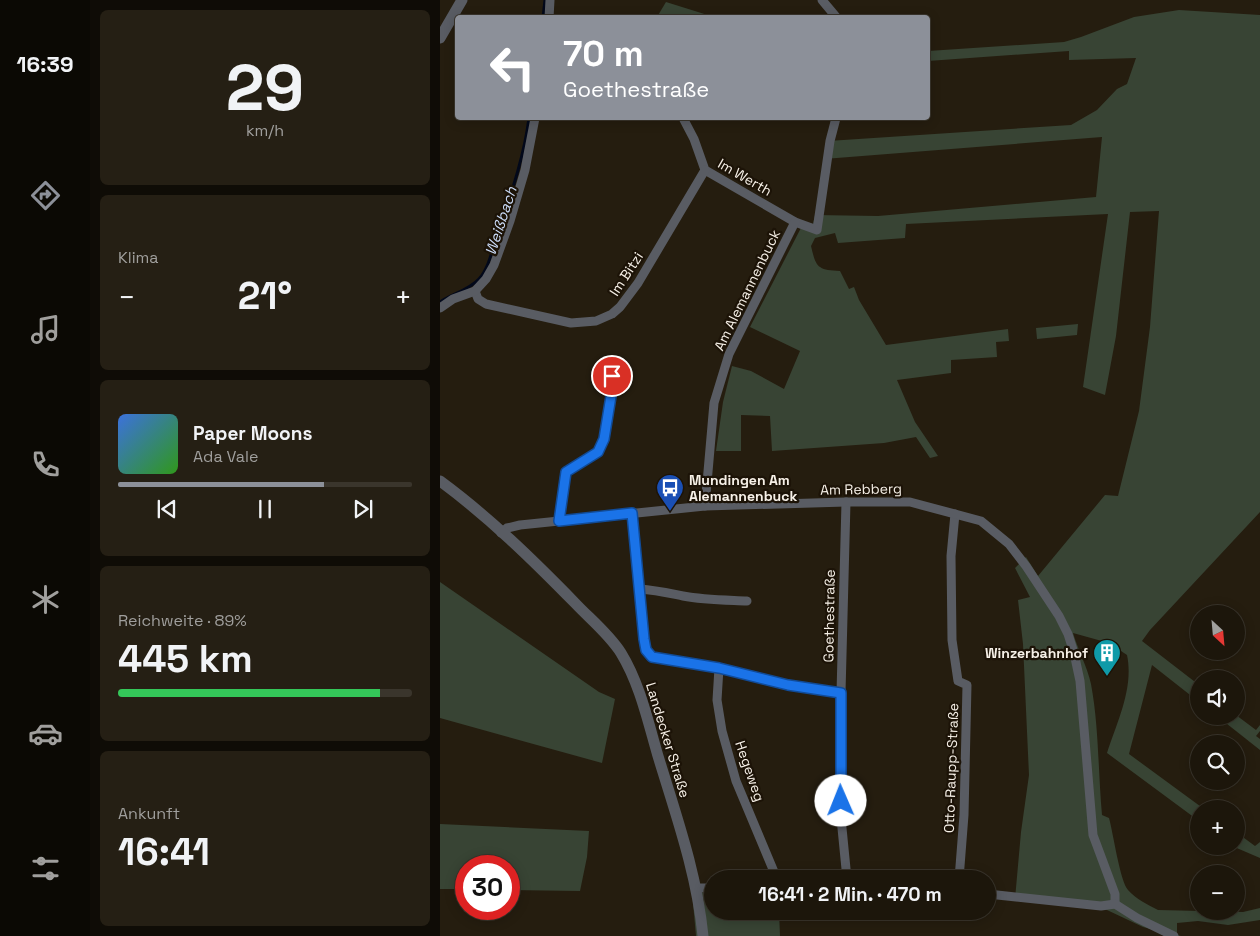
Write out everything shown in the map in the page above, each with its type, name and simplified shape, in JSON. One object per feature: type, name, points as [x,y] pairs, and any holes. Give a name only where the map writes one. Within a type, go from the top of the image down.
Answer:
[{"type":"street","points":[[440,38],[462,0]]},
{"type":"street","points":[[548,15],[550,0]]},
{"type":"street","points":[[822,0],[834,15]]},
{"type":"street","points":[[440,308],[453,299],[475,291],[486,279],[494,265],[509,224],[525,170],[535,120]]},
{"type":"street","name":"Im Werth","points":[[684,120],[694,139],[705,170],[796,222]]},
{"type":"street","name":"Am Alemannenbuck","points":[[705,506],[714,403],[729,354],[796,222],[817,230],[830,141],[835,120]]},
{"type":"street","name":"Im Bitzi","points":[[475,291],[478,299],[486,304],[571,323],[588,323],[607,316],[620,307],[638,283],[705,170]]},
{"type":"street","points":[[559,521],[566,472],[598,452],[604,439],[612,390]]},
{"type":"street","name":"Landecker Straße","points":[[440,481],[477,509],[553,581],[611,640],[627,665],[640,697],[696,888],[703,936]]},
{"type":"street","name":"Am Rebberg","points":[[501,533],[512,526],[705,506],[846,502],[910,502],[981,521],[1008,544],[1026,566],[1059,616],[1074,653],[1080,689],[1093,834],[1115,894],[1115,904]]},
{"type":"street","name":"Goethestraße","points":[[846,502],[841,693],[841,818],[847,870]]},
{"type":"street","points":[[632,513],[646,650],[652,657],[719,668],[788,685],[841,693]]},
{"type":"street","name":"Otto-Raupp-Straße","points":[[955,514],[952,556],[952,640],[958,681],[967,685],[964,815],[960,870]]},
{"type":"street","points":[[640,589],[709,599],[747,601]]},
{"type":"street","name":"Hegeweg","points":[[719,668],[717,700],[722,731],[736,781],[773,870]]},
{"type":"street","points":[[696,888],[704,888]]},
{"type":"street","points":[[996,895],[1101,906],[1115,904],[1174,936]]},
{"type":"green space","points":[[666,2],[708,15],[658,15]]},
{"type":"green space","points":[[1179,10],[1260,15],[1260,512],[1150,630],[1142,641],[1190,678],[1190,695],[1152,665],[1129,754],[1192,800],[1190,800],[1190,814],[1107,753],[1120,717],[1126,692],[1129,667],[1127,655],[1109,643],[1073,633],[1089,677],[1094,700],[1102,815],[1109,818],[1120,867],[1128,890],[1138,899],[1158,910],[1190,911],[1190,920],[1245,920],[1245,912],[1260,908],[1260,920],[1228,925],[1198,921],[1177,923],[1177,935],[1181,936],[1143,927],[1107,910],[1015,899],[1021,832],[1029,775],[1023,644],[1018,600],[1030,597],[1015,568],[1026,557],[1038,576],[1105,495],[1118,496],[1139,411],[1150,327],[1159,211],[1130,212],[1116,336],[1105,395],[1083,387],[1108,214],[906,224],[905,238],[838,243],[835,233],[815,238],[811,246],[816,263],[826,270],[840,271],[849,289],[854,287],[859,300],[886,345],[1008,329],[1009,341],[996,342],[997,357],[951,360],[951,373],[897,380],[915,422],[938,456],[930,458],[916,437],[884,443],[772,451],[770,416],[741,415],[741,451],[716,451],[723,402],[732,366],[751,371],[784,389],[800,351],[750,327],[804,222],[813,224],[815,215],[878,216],[1096,197],[1102,137],[824,159],[828,141],[1071,125],[1097,110],[1117,89],[1127,84],[1136,58],[1069,60],[1069,51],[930,61],[930,51],[1064,42],[1134,17]]},
{"type":"green space","points":[[1078,324],[1077,335],[1037,339],[1036,328]]},
{"type":"green space","points":[[440,582],[599,692],[615,699],[602,763],[440,718]]},
{"type":"green space","points":[[1245,722],[1256,730],[1260,725],[1260,731],[1256,736],[1260,739],[1260,750],[1245,738],[1245,735],[1241,735],[1228,725],[1245,725]]},
{"type":"green space","points":[[440,824],[589,831],[587,857],[580,891],[520,890],[520,855],[455,855],[455,889],[440,889]]},
{"type":"green space","points":[[1245,839],[1255,846],[1260,842],[1260,858],[1245,852]]},
{"type":"green space","points":[[692,892],[704,892],[704,920],[779,920],[780,936],[696,936]]},
{"type":"waterway","name":"Weißbach","points":[[543,15],[545,0]]},
{"type":"waterway","name":"Weißbach","points":[[440,302],[470,286],[479,279],[485,270],[516,177],[524,148],[529,120]]},
{"type":"place","name":"Mundingen Am Alemannenbuck","points":[[670,512]]},
{"type":"place","name":"Winzerbahnhof","points":[[1107,677]]},
{"type":"route","points":[[612,376],[607,378],[606,381],[606,386],[612,390],[604,439],[598,452],[566,472],[559,521],[632,513],[644,639],[646,650],[652,657],[719,668],[788,685],[841,693],[841,801]]}]
